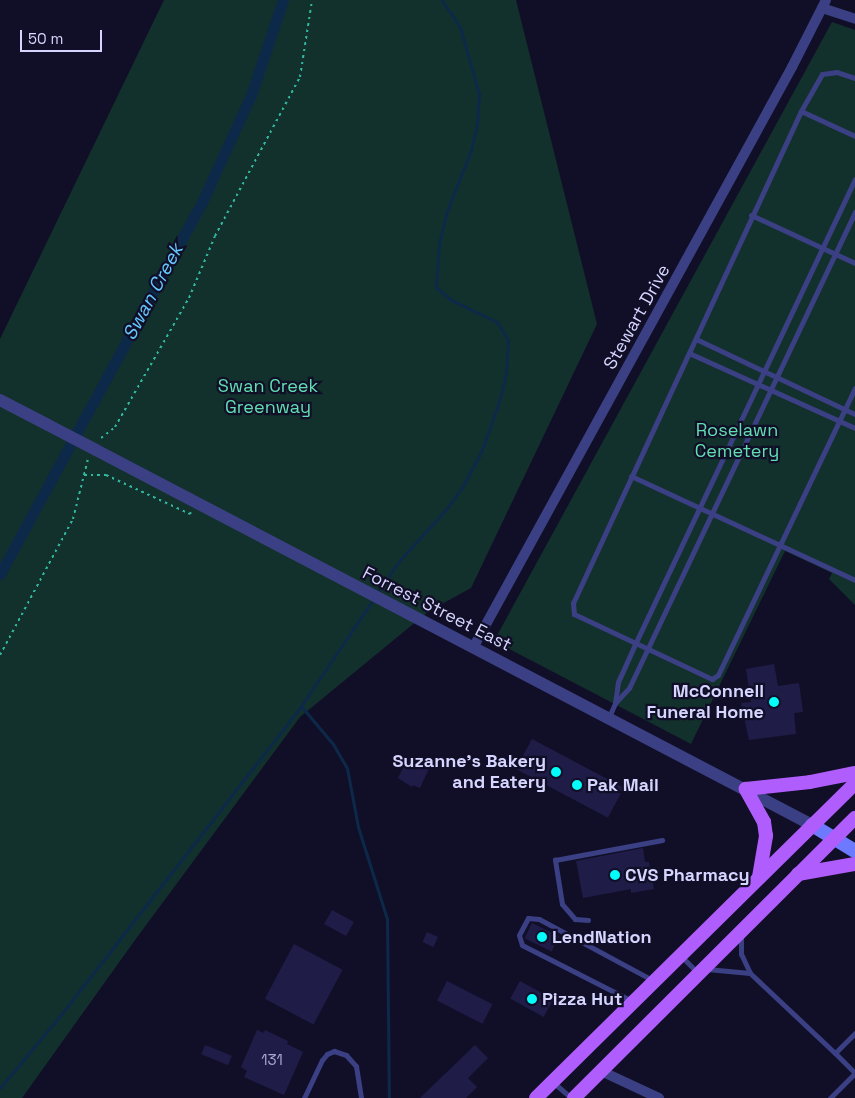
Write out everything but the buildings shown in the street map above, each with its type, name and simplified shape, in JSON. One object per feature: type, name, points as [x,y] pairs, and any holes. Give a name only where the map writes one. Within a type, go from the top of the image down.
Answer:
[{"type":"main road","points":[[760,878],[766,836],[764,822],[746,790],[810,782],[855,773]]},
{"type":"main road","points":[[536,1098],[855,783]]},
{"type":"main road","points":[[572,1098],[855,818]]},
{"type":"main road","name":"Forrest Street East","points":[[812,825],[855,851]]},
{"type":"main road","points":[[798,875],[855,864]]},
{"type":"street","points":[[824,4],[855,19]]},
{"type":"street","name":"Stewart Drive","points":[[473,648],[783,84],[824,4]]},
{"type":"street","name":"Forrest Street East","points":[[0,400],[333,576],[812,825]]},
{"type":"street","points":[[601,1071],[659,1098]]},
{"type":"lane","points":[[855,78],[837,72],[822,74],[801,111],[573,603],[574,614],[712,679],[718,675],[855,388]]},
{"type":"lane","points":[[801,111],[855,136]]},
{"type":"lane","points":[[608,719],[615,703],[618,682],[636,642],[855,179]]},
{"type":"lane","points":[[615,703],[629,688],[855,212]]},
{"type":"lane","points":[[752,215],[855,263]]},
{"type":"lane","points":[[696,338],[764,373],[855,414]]},
{"type":"lane","points":[[689,352],[855,428]]},
{"type":"lane","points":[[632,476],[855,580]]},
{"type":"lane","points":[[588,920],[574,919],[562,904],[555,860],[662,840]]},
{"type":"lane","points":[[634,1002],[522,945],[519,935],[528,918],[539,919],[654,982]]},
{"type":"lane","points":[[741,931],[742,954],[750,973],[855,1073],[830,1098]]},
{"type":"lane","points":[[681,955],[700,972],[724,969],[750,973]]},
{"type":"lane","points":[[835,1054],[855,1033]]},
{"type":"lane","points":[[304,1098],[322,1060],[327,1054],[334,1051],[346,1055],[356,1066],[361,1098]]},
{"type":"lane","points":[[553,1082],[572,1098]]},
{"type":"path","points":[[115,427],[189,298],[215,236],[300,77],[312,0]]},
{"type":"path","points":[[0,655],[73,519],[86,464]]},
{"type":"path","points":[[84,475],[106,475],[190,514],[196,503]]},
{"type":"green space","name":"Swan Creek Greenway","points":[[164,0],[516,0],[597,324],[471,588],[429,611],[300,717],[135,940],[22,1098],[0,1098],[0,339]]},
{"type":"green space","name":"Roselawn Cemetery","points":[[832,22],[855,30],[855,605],[829,579],[832,573],[785,551],[691,744],[494,641]]},
{"type":"waterway","name":"Swan Creek","points":[[0,574],[202,202],[251,95],[283,0]]},
{"type":"waterway","points":[[377,593],[400,560],[448,507],[464,484],[482,450],[500,399],[506,372],[508,340],[497,322],[451,300],[436,287],[439,243],[447,211],[471,150],[477,124],[479,94],[460,27],[442,0]]},
{"type":"waterway","points":[[0,1088],[63,1012],[301,706],[374,598]]},
{"type":"waterway","points":[[301,706],[333,744],[347,768],[358,827],[387,919],[389,1098]]},
{"type":"place","name":"McConnell Funeral Home","points":[[774,702]]},
{"type":"place","name":"Suzanne's Bakery and Eatery","points":[[556,772]]},
{"type":"place","name":"Pak Mail","points":[[577,785]]},
{"type":"place","name":"CVS Pharmacy","points":[[615,875]]},
{"type":"place","name":"LendNation","points":[[542,937]]},
{"type":"place","name":"Pizza Hut","points":[[532,999]]}]
